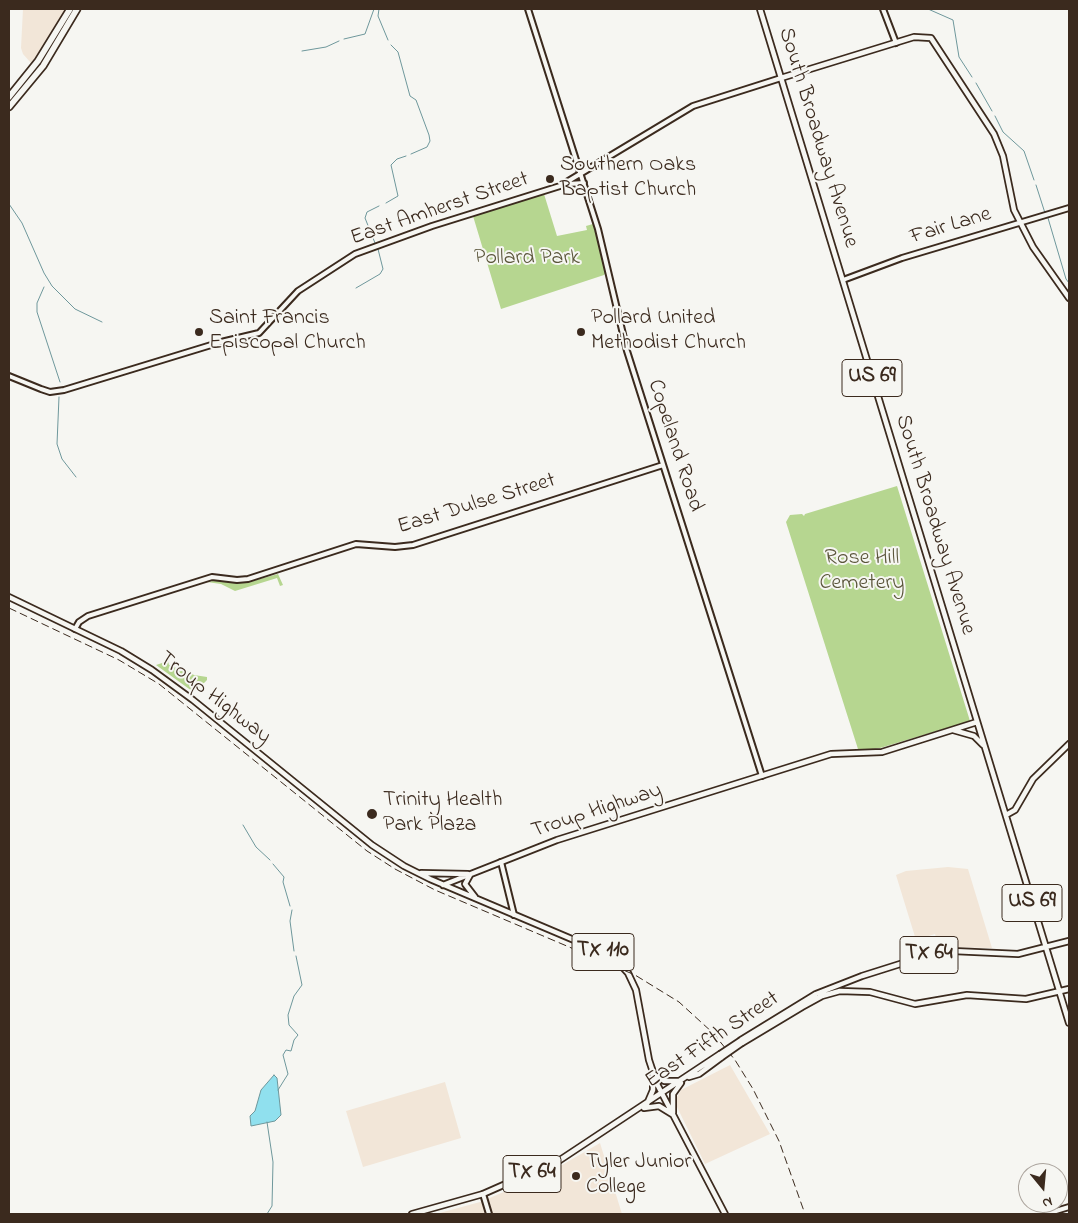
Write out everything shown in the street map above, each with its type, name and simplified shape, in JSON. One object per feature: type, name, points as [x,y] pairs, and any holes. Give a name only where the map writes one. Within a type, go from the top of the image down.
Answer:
[{"type":"highway","points":[[58,43],[56,40],[72,9]]},
{"type":"highway","points":[[9,97],[38,61],[72,9]]},
{"type":"highway","points":[[9,107],[37,73],[78,9]]},
{"type":"main road","name":"South Broadway Avenue","points":[[760,9],[1069,1023]]},
{"type":"main road","points":[[781,78],[917,37],[926,37],[935,42],[994,134],[1003,156],[1011,202],[1020,223],[1043,262],[1069,298]]},
{"type":"main road","name":"Troup Highway","points":[[9,597],[121,651],[169,682],[365,840],[417,872],[443,885],[557,840],[762,776],[839,753],[866,754],[882,752],[977,722]]},
{"type":"main road","points":[[952,730],[974,736],[985,748]]},
{"type":"main road","points":[[1006,815],[1015,810],[1033,779],[1069,744]]},
{"type":"main road","points":[[417,872],[441,875],[472,874]]},
{"type":"main road","points":[[472,874],[465,884],[476,898]]},
{"type":"main road","name":"TX 110","points":[[443,885],[600,951],[623,967],[632,981],[637,994],[653,1074],[662,1094]]},
{"type":"main road","name":"US 69","points":[[1047,948],[1069,941]]},
{"type":"main road","name":"East Fifth Street","points":[[742,1042],[816,994],[862,976],[919,958],[959,951],[1018,954],[1047,948]]},
{"type":"main road","points":[[1060,992],[1069,989]]},
{"type":"main road","name":"East Fifth Street","points":[[742,1042],[822,996],[845,991],[870,992],[915,1004],[961,996],[1020,999],[1060,992]]},
{"type":"main road","name":"TX 64","points":[[684,1080],[699,1074],[742,1042]]},
{"type":"main road","points":[[653,1074],[664,1081],[684,1080]]},
{"type":"main road","points":[[646,1105],[653,1090],[653,1074]]},
{"type":"main road","points":[[673,1114],[673,1094],[684,1080]]},
{"type":"main road","name":"East Fifth Street","points":[[412,1214],[483,1194],[560,1160],[684,1080]]},
{"type":"main road","points":[[662,1094],[725,1214]]},
{"type":"main road","points":[[640,1109],[660,1106],[673,1114]]},
{"type":"street","name":"Copeland Road","points":[[528,9],[600,235],[626,348],[762,776]]},
{"type":"street","points":[[883,9],[896,43]]},
{"type":"street","name":"East Amherst Street","points":[[9,376],[41,390],[50,392],[64,390],[230,339],[259,333],[298,291],[355,254],[393,239],[564,185],[693,106],[781,78]]},
{"type":"street","points":[[564,185],[584,183]]},
{"type":"street","name":"Fair Lane","points":[[843,280],[902,258],[1069,208]]},
{"type":"street","name":"East Dulse Street","points":[[75,629],[79,622],[88,616],[212,577],[235,580],[248,579],[356,544],[395,547],[413,545],[663,465]]},
{"type":"street","points":[[502,862],[514,915]]},
{"type":"street","points":[[483,1194],[489,1214]]},
{"type":"street","points":[[1046,1214],[1069,1207]]},
{"type":"shaded area","points":[[23,9],[66,9],[31,63],[23,54],[21,48]]},
{"type":"shaded area","points":[[948,867],[968,869],[992,948],[939,947],[935,934],[916,940],[896,875],[906,871]]},
{"type":"shaded area","points":[[730,1065],[770,1134],[705,1164],[677,1107],[676,1099],[681,1090]]},
{"type":"shaded area","points":[[445,1082],[461,1138],[363,1167],[346,1111]]},
{"type":"shaded area","name":"Tyler Junior College","points":[[600,1143],[622,1214],[436,1214],[480,1202],[518,1186],[550,1172]]},
{"type":"green space","name":"Pollard Park","points":[[544,194],[557,236],[587,230],[586,226],[593,224],[606,272],[604,275],[501,309],[473,216]]},
{"type":"green space","name":"Rose Hill Cemetery","points":[[897,486],[970,721],[880,748],[865,750],[858,749],[786,522],[790,515],[802,514],[804,516],[805,514]]},
{"type":"green space","points":[[278,574],[283,585],[280,586],[277,578],[235,591],[221,584],[207,582],[219,580],[245,583]]},
{"type":"green space","points":[[168,661],[169,665],[174,664],[177,672],[186,670],[194,675],[207,677],[207,680],[197,690],[192,691],[156,665]]},
{"type":"water","points":[[274,1075],[277,1078],[281,1115],[275,1121],[251,1126],[250,1116],[255,1111],[261,1090]]},
{"type":"waterway","points":[[344,39],[365,34],[374,9]]},
{"type":"waterway","points":[[379,9],[378,16],[388,40]]},
{"type":"waterway","points":[[928,9],[953,20],[959,57],[972,77]]},
{"type":"waterway","points":[[302,51],[326,47],[339,41]]},
{"type":"waterway","points":[[391,45],[398,52],[410,96],[416,100],[429,135],[430,141],[427,147],[411,154]]},
{"type":"waterway","points":[[976,83],[992,111]]},
{"type":"waterway","points":[[995,116],[1003,132],[1024,151],[1034,180]]},
{"type":"waterway","points":[[386,203],[398,196],[391,165],[397,159],[406,156]]},
{"type":"waterway","points":[[1036,185],[1045,213]]},
{"type":"waterway","points":[[9,204],[22,223],[44,273],[52,286],[75,309],[102,322]]},
{"type":"waterway","points":[[375,243],[365,218],[367,212],[379,206]]},
{"type":"waterway","points":[[1048,218],[1066,279],[1069,283]]},
{"type":"waterway","points":[[356,288],[380,274],[383,269],[378,249]]},
{"type":"waterway","points":[[44,287],[37,303],[37,312],[60,382]]},
{"type":"waterway","points":[[59,397],[57,444],[62,459],[76,477]]},
{"type":"waterway","points":[[243,825],[256,847],[270,860]]},
{"type":"waterway","points":[[273,864],[284,877],[283,882],[290,906]]},
{"type":"waterway","points":[[292,910],[290,921],[294,951]]},
{"type":"waterway","points":[[278,1090],[288,1074],[283,1055],[286,1050],[291,1051],[294,1040],[298,1035],[289,1025],[288,1015],[294,996],[302,985],[296,956]]},
{"type":"waterway","points":[[267,1122],[273,1162],[272,1206],[267,1214]]},
{"type":"railway","points":[[9,608],[119,660],[159,684],[367,851],[395,869],[435,890],[635,975],[679,1002],[713,1033],[735,1060],[753,1089],[779,1141],[805,1214]]},
{"type":"place","name":"Southern Oaks Baptist Church","points":[[550,179]]},
{"type":"place","name":"Saint Francis Episcopal Church","points":[[199,332]]},
{"type":"place","name":"Pollard United Methodist Church","points":[[581,332]]},
{"type":"place","name":"Trinity Health Park Plaza","points":[[372,814]]},
{"type":"place","name":"Tyler Junior College","points":[[576,1176]]}]
